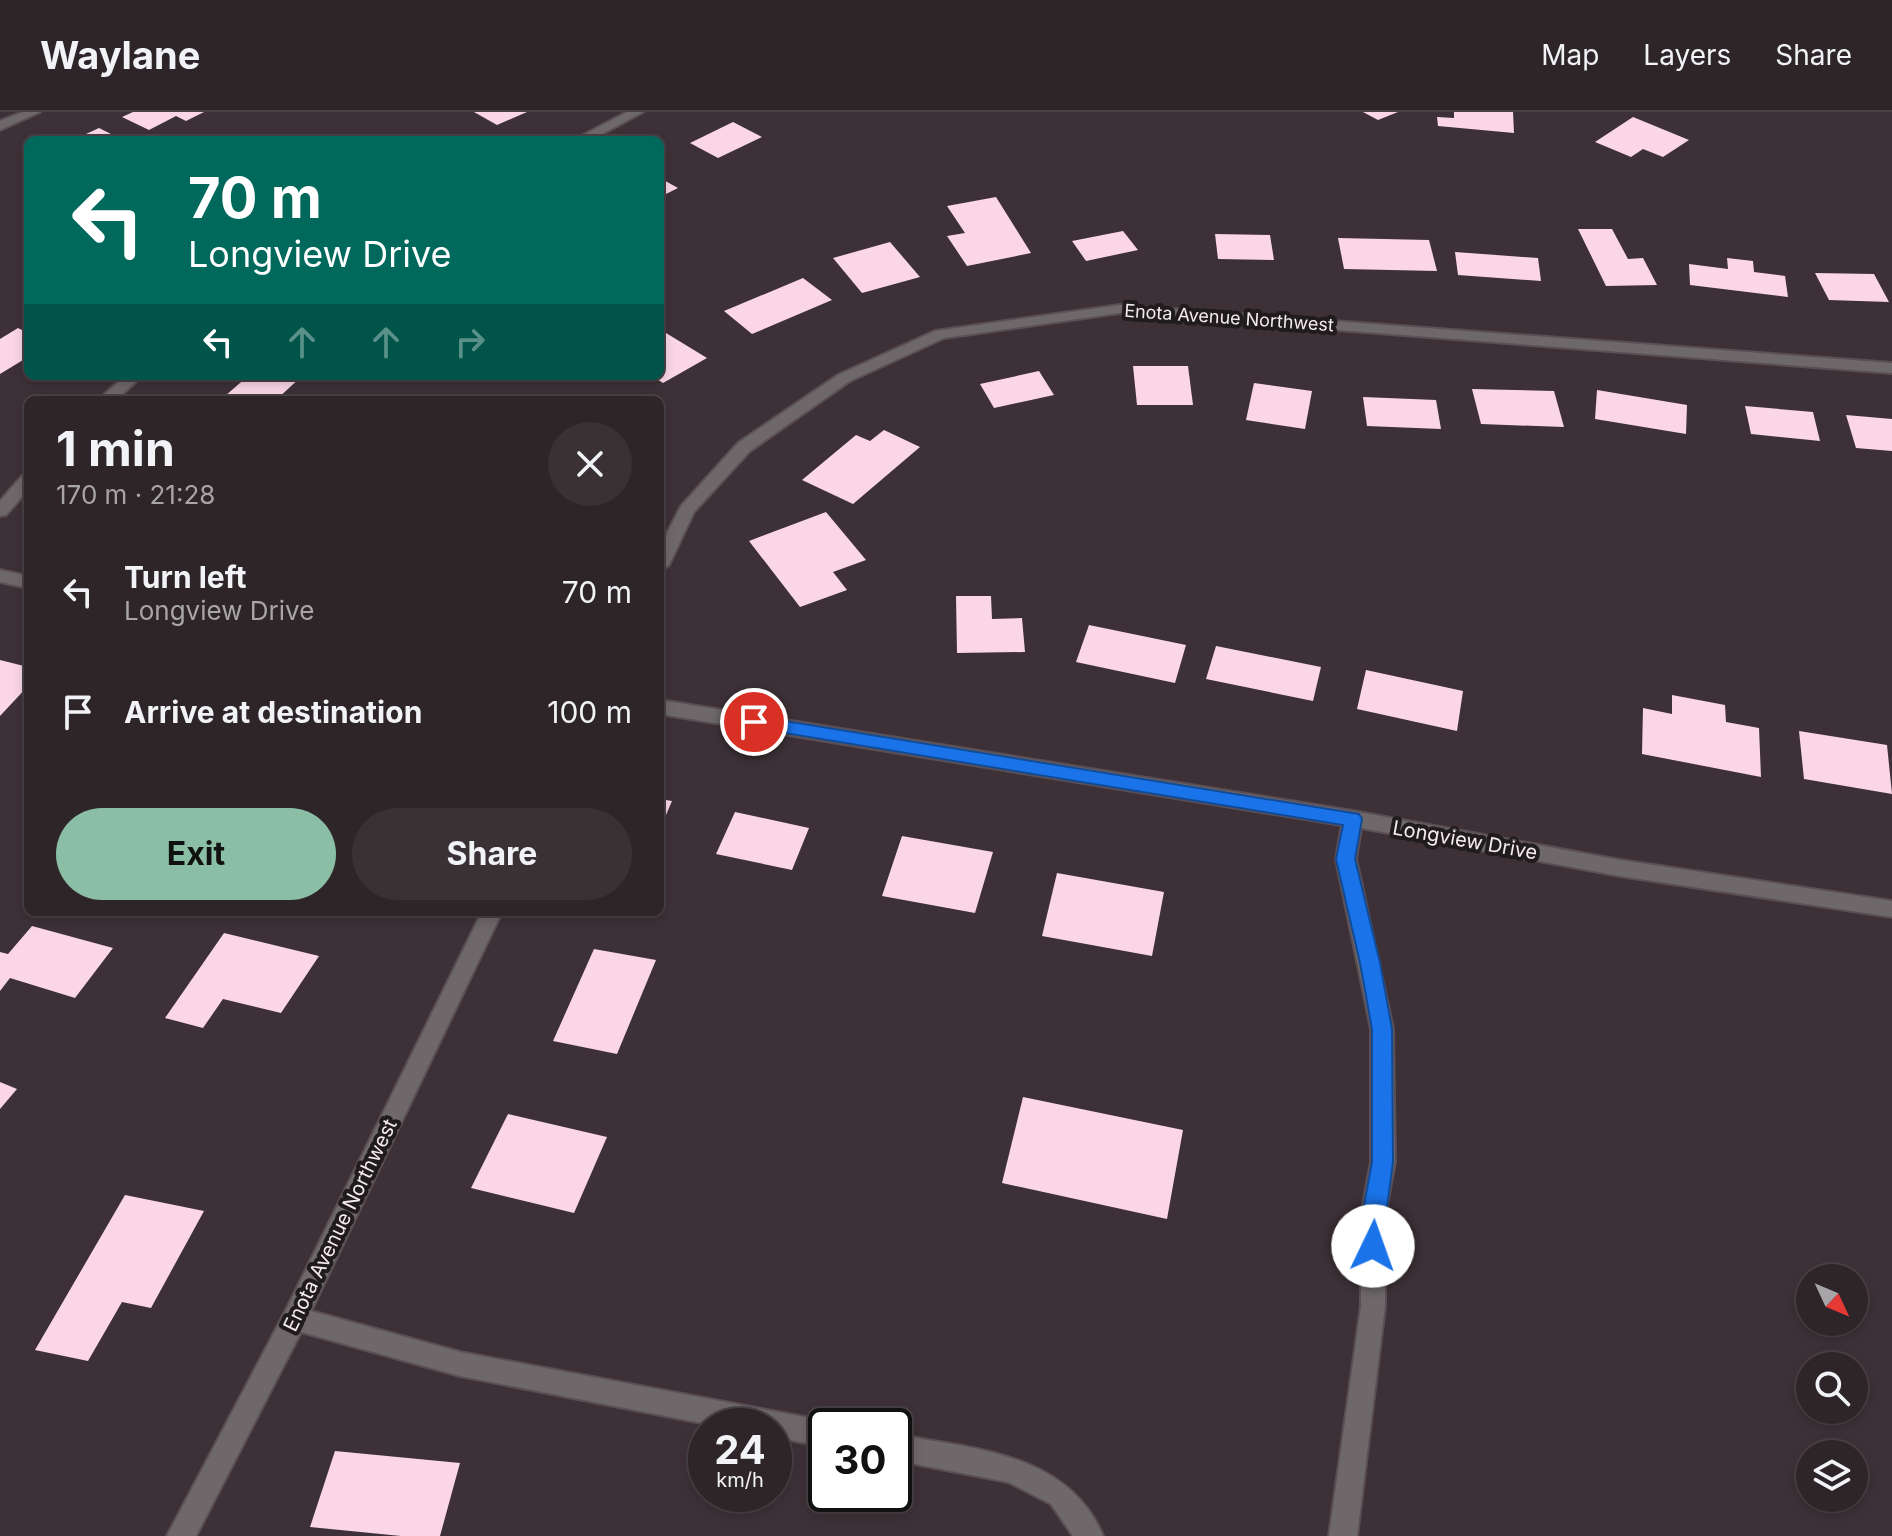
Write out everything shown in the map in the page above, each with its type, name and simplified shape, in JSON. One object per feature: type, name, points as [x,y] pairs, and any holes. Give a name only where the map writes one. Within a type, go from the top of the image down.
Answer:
[{"type":"street","points":[[0,126],[34,112]]},
{"type":"street","points":[[589,136],[637,112]]},
{"type":"street","name":"Enota Avenue Northwest","points":[[664,557],[687,510],[744,447],[844,378],[940,334],[1120,309],[1892,368]]},
{"type":"street","points":[[111,396],[129,380]]},
{"type":"street","points":[[0,511],[24,484]]},
{"type":"street","points":[[0,576],[24,581]]},
{"type":"street","name":"Longview Drive","points":[[664,708],[1353,819],[1620,868],[1892,909]]},
{"type":"street","points":[[1343,1536],[1373,1306],[1373,1216],[1383,1162],[1382,1029],[1346,859],[1353,819]]},
{"type":"street","name":"Enota Avenue Northwest","points":[[181,1536],[295,1318],[490,916]]},
{"type":"street","points":[[295,1318],[460,1364],[808,1431]]},
{"type":"street","points":[[912,1450],[1011,1469],[1060,1495],[1089,1536]]},
{"type":"building","points":[[133,112],[204,112],[186,121],[176,116],[149,130],[122,117]]},
{"type":"building","points":[[474,112],[527,112],[497,125]]},
{"type":"building","points":[[1363,112],[1398,112],[1378,120]]},
{"type":"building","points":[[1454,112],[1513,112],[1514,133],[1438,126],[1437,117],[1454,118]]},
{"type":"building","points":[[1633,117],[1689,140],[1663,157],[1643,149],[1631,157],[1595,142]]},
{"type":"building","points":[[733,122],[762,137],[718,158],[690,143]]},
{"type":"building","points":[[99,128],[115,136],[82,136]]},
{"type":"building","points":[[664,180],[678,188],[664,195]]},
{"type":"building","points":[[996,197],[1031,253],[967,266],[947,236],[965,233],[947,206]]},
{"type":"building","points":[[1578,229],[1612,229],[1628,259],[1643,258],[1657,285],[1606,286]]},
{"type":"building","points":[[1123,231],[1138,250],[1086,261],[1072,241]]},
{"type":"building","points":[[1215,234],[1270,235],[1274,260],[1218,259]]},
{"type":"building","points":[[1338,238],[1429,240],[1437,271],[1344,269]]},
{"type":"building","points":[[890,242],[920,277],[862,293],[833,258]]},
{"type":"building","points":[[1455,252],[1538,258],[1541,281],[1458,275]]},
{"type":"building","points":[[1727,258],[1753,261],[1754,272],[1785,276],[1788,297],[1690,285],[1689,264],[1728,269]]},
{"type":"building","points":[[1815,273],[1874,274],[1889,302],[1829,300]]},
{"type":"building","points":[[803,278],[832,300],[752,334],[724,311]]},
{"type":"building","points":[[18,328],[24,331],[24,359],[0,374],[0,339]]},
{"type":"building","points":[[664,334],[707,358],[663,383],[658,380],[664,380]]},
{"type":"building","points":[[1133,366],[1188,366],[1193,405],[1137,405]]},
{"type":"building","points":[[1039,371],[1054,395],[994,408],[980,384]]},
{"type":"building","points":[[243,380],[298,380],[280,396],[225,396]]},
{"type":"building","points":[[1254,383],[1312,391],[1305,429],[1246,420]]},
{"type":"building","points":[[1472,389],[1554,391],[1564,427],[1481,424]]},
{"type":"building","points":[[1597,390],[1687,405],[1686,434],[1595,419]]},
{"type":"building","points":[[1363,397],[1436,400],[1441,429],[1367,426]]},
{"type":"building","points":[[1745,406],[1813,412],[1820,441],[1751,434]]},
{"type":"building","points":[[1846,415],[1892,419],[1892,451],[1856,448]]},
{"type":"building","points":[[884,430],[920,447],[853,504],[802,480],[856,435],[870,441]]},
{"type":"building","points":[[826,512],[866,560],[833,572],[847,590],[800,607],[749,541]]},
{"type":"building","points":[[956,596],[991,596],[992,619],[1022,618],[1025,652],[957,653]]},
{"type":"building","points":[[1089,625],[1186,645],[1175,683],[1076,662]]},
{"type":"building","points":[[1216,646],[1321,667],[1313,701],[1206,679]]},
{"type":"building","points":[[0,660],[24,666],[24,690],[0,716]]},
{"type":"building","points":[[1366,670],[1463,691],[1457,731],[1357,709]]},
{"type":"building","points":[[1672,695],[1725,705],[1726,722],[1759,728],[1761,777],[1642,754],[1643,708],[1672,714]]},
{"type":"building","points":[[1799,731],[1887,745],[1892,794],[1804,779]]},
{"type":"building","points":[[664,800],[672,801],[664,820]]},
{"type":"building","points":[[735,812],[809,828],[792,870],[716,854]]},
{"type":"building","points":[[902,836],[993,852],[975,913],[882,896]]},
{"type":"building","points":[[1057,873],[1164,892],[1152,956],[1042,936]]},
{"type":"building","points":[[32,926],[113,948],[75,998],[10,978],[0,991],[0,952],[8,954]]},
{"type":"building","points":[[224,933],[319,956],[281,1013],[223,999],[203,1028],[165,1018]]},
{"type":"building","points":[[594,949],[656,960],[617,1054],[553,1041]]},
{"type":"building","points":[[0,1082],[17,1089],[0,1109]]},
{"type":"building","points":[[1023,1097],[1183,1130],[1167,1219],[1002,1183]]},
{"type":"building","points":[[508,1114],[607,1137],[574,1213],[471,1188]]},
{"type":"building","points":[[125,1195],[204,1211],[151,1308],[122,1302],[88,1361],[35,1350]]},
{"type":"building","points":[[335,1451],[460,1463],[440,1536],[401,1536],[310,1527]]},
{"type":"route","points":[[754,722],[1353,819],[1346,859],[1382,1029],[1383,1162],[1373,1216],[1373,1246]]}]
